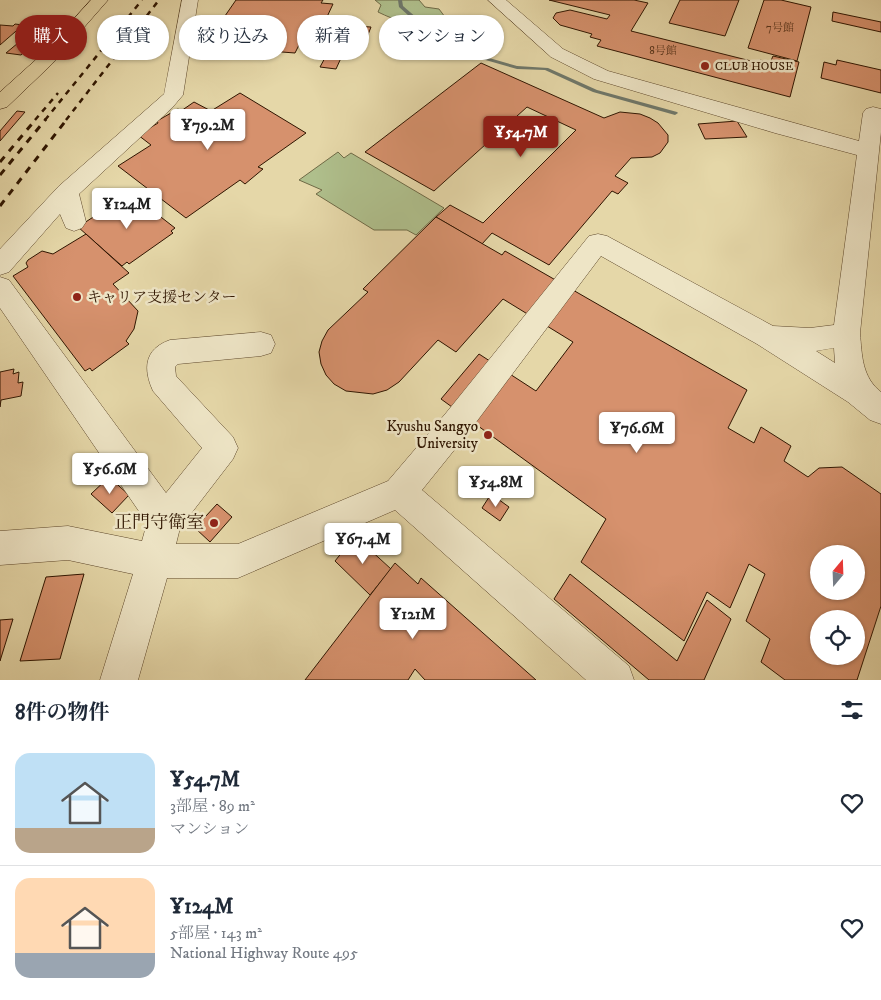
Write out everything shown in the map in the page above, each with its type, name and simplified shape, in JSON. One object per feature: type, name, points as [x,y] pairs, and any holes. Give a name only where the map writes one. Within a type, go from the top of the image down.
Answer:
[{"type":"highway","points":[[0,103],[46,60],[100,0]]},
{"type":"street","points":[[0,265],[66,192],[166,104],[172,95],[190,0]]},
{"type":"street","points":[[496,0],[557,53],[601,75],[782,128],[867,150]]},
{"type":"street","points":[[858,392],[850,362],[846,333],[867,150],[873,113],[881,115]]},
{"type":"street","points":[[66,192],[74,222]]},
{"type":"street","points":[[0,548],[68,543],[154,561],[238,561],[399,492],[458,423],[598,243],[767,336],[858,392],[881,410]]},
{"type":"street","points":[[0,287],[165,520]]},
{"type":"street","points":[[767,336],[805,342],[827,339],[846,333]]},
{"type":"street","points":[[119,680],[165,520],[222,448],[163,382],[160,364],[170,352],[261,344]]},
{"type":"street","points":[[399,492],[615,680]]},
{"type":"green space","points":[[375,0],[419,0],[425,7],[439,9],[444,15],[385,15],[378,12],[381,5]]},
{"type":"green space","points":[[338,152],[344,158],[351,153],[444,208],[416,235],[407,230],[374,230],[316,194],[322,190],[299,180]]},
{"type":"building","points":[[236,0],[323,0],[321,3],[333,4],[328,15],[297,15],[297,49],[295,53],[287,52],[287,15],[226,15]]},
{"type":"building","points":[[549,0],[634,0],[648,3],[631,31],[759,63],[760,60],[770,63],[773,56],[799,62],[790,97],[597,46],[601,40],[590,37],[592,34],[560,25],[553,18],[556,13],[570,10],[607,19],[610,15]]},
{"type":"building","points":[[680,0],[739,0],[725,36],[669,23]]},
{"type":"building","points":[[764,0],[781,0],[811,7],[797,61],[748,48]]},
{"type":"building","points":[[833,12],[881,22],[881,32],[832,21]]},
{"type":"building","points":[[15,24],[15,32],[0,45],[0,25],[13,26]]},
{"type":"building","points":[[15,46],[15,54],[6,53]]},
{"type":"building","points":[[324,60],[340,60],[336,69],[320,67]]},
{"type":"building","points":[[837,60],[881,70],[881,93],[821,78],[824,62],[836,65]]},
{"type":"building","points":[[481,63],[604,118],[620,112],[640,114],[658,123],[668,135],[668,142],[660,153],[652,157],[631,158],[615,176],[628,183],[618,194],[612,191],[549,265],[492,233],[482,244],[436,217],[450,205],[483,223],[576,130],[527,107],[434,191],[365,152]]},
{"type":"building","points":[[240,93],[306,133],[258,167],[263,169],[245,184],[240,180],[186,218],[118,166],[151,145],[138,135],[158,123],[157,121],[178,109],[181,111],[194,102],[211,111]]},
{"type":"building","points":[[17,111],[25,112],[0,141],[0,131]]},
{"type":"building","points":[[737,121],[747,137],[705,139],[698,124]]},
{"type":"building","points":[[130,193],[175,228],[171,231],[173,233],[129,264],[127,262],[122,266],[78,227]]},
{"type":"building","points":[[436,217],[502,255],[505,251],[747,390],[728,428],[754,443],[761,427],[791,446],[784,461],[808,477],[819,468],[842,467],[881,494],[881,606],[865,655],[865,610],[810,610],[810,665],[862,665],[857,680],[785,680],[761,662],[770,639],[746,621],[765,574],[749,564],[730,608],[707,592],[684,641],[581,562],[606,519],[441,399],[479,354],[536,391],[573,342],[503,299],[456,352],[438,340],[399,382],[387,390],[373,394],[346,391],[334,384],[326,375],[321,364],[319,352],[322,341],[328,330],[368,292],[363,289]]},
{"type":"building","name":"キャリア支援センター","points":[[86,234],[129,273],[113,284],[138,311],[134,329],[126,341],[129,344],[92,371],[90,368],[85,371],[13,276],[28,267],[26,263],[28,260],[42,251],[53,254]]},
{"type":"building","points":[[14,369],[13,374],[19,372],[18,383],[23,382],[21,396],[1,400],[0,407],[0,372]]},
{"type":"building","points":[[109,477],[129,495],[112,513],[91,494]]},
{"type":"building","points":[[491,494],[509,507],[500,521],[482,508]]},
{"type":"building","name":"正門守衛室","points":[[217,504],[232,517],[210,542],[195,528]]},
{"type":"building","points":[[355,536],[391,569],[370,595],[335,561]]},
{"type":"building","points":[[395,563],[418,584],[421,578],[536,680],[425,680],[415,669],[408,680],[305,680]]},
{"type":"building","points":[[84,574],[60,659],[20,661],[46,577]]},
{"type":"building","points":[[570,574],[677,661],[707,600],[731,619],[704,680],[649,680],[554,599]]},
{"type":"building","points":[[13,619],[0,661],[0,620]]},
{"type":"waterway","points":[[400,0],[401,6],[430,32],[456,50],[517,67],[546,69],[595,91],[675,113]]},
{"type":"railway","points":[[45,120],[142,0]]},
{"type":"railway","points":[[66,120],[159,0]]},
{"type":"railway","points":[[35,120],[58,93]]},
{"type":"railway","points":[[0,162],[36,119]]},
{"type":"railway","points":[[0,175],[46,119]]},
{"type":"railway","points":[[0,206],[67,119]]},
{"type":"place","name":"CLUB HOUSE","points":[[705,66]]},
{"type":"place","name":"キャリア支援センター","points":[[77,297]]},
{"type":"place","name":"Kyushu Sangyo University","points":[[488,435]]},
{"type":"place","name":"正門守衛室","points":[[214,523]]}]
